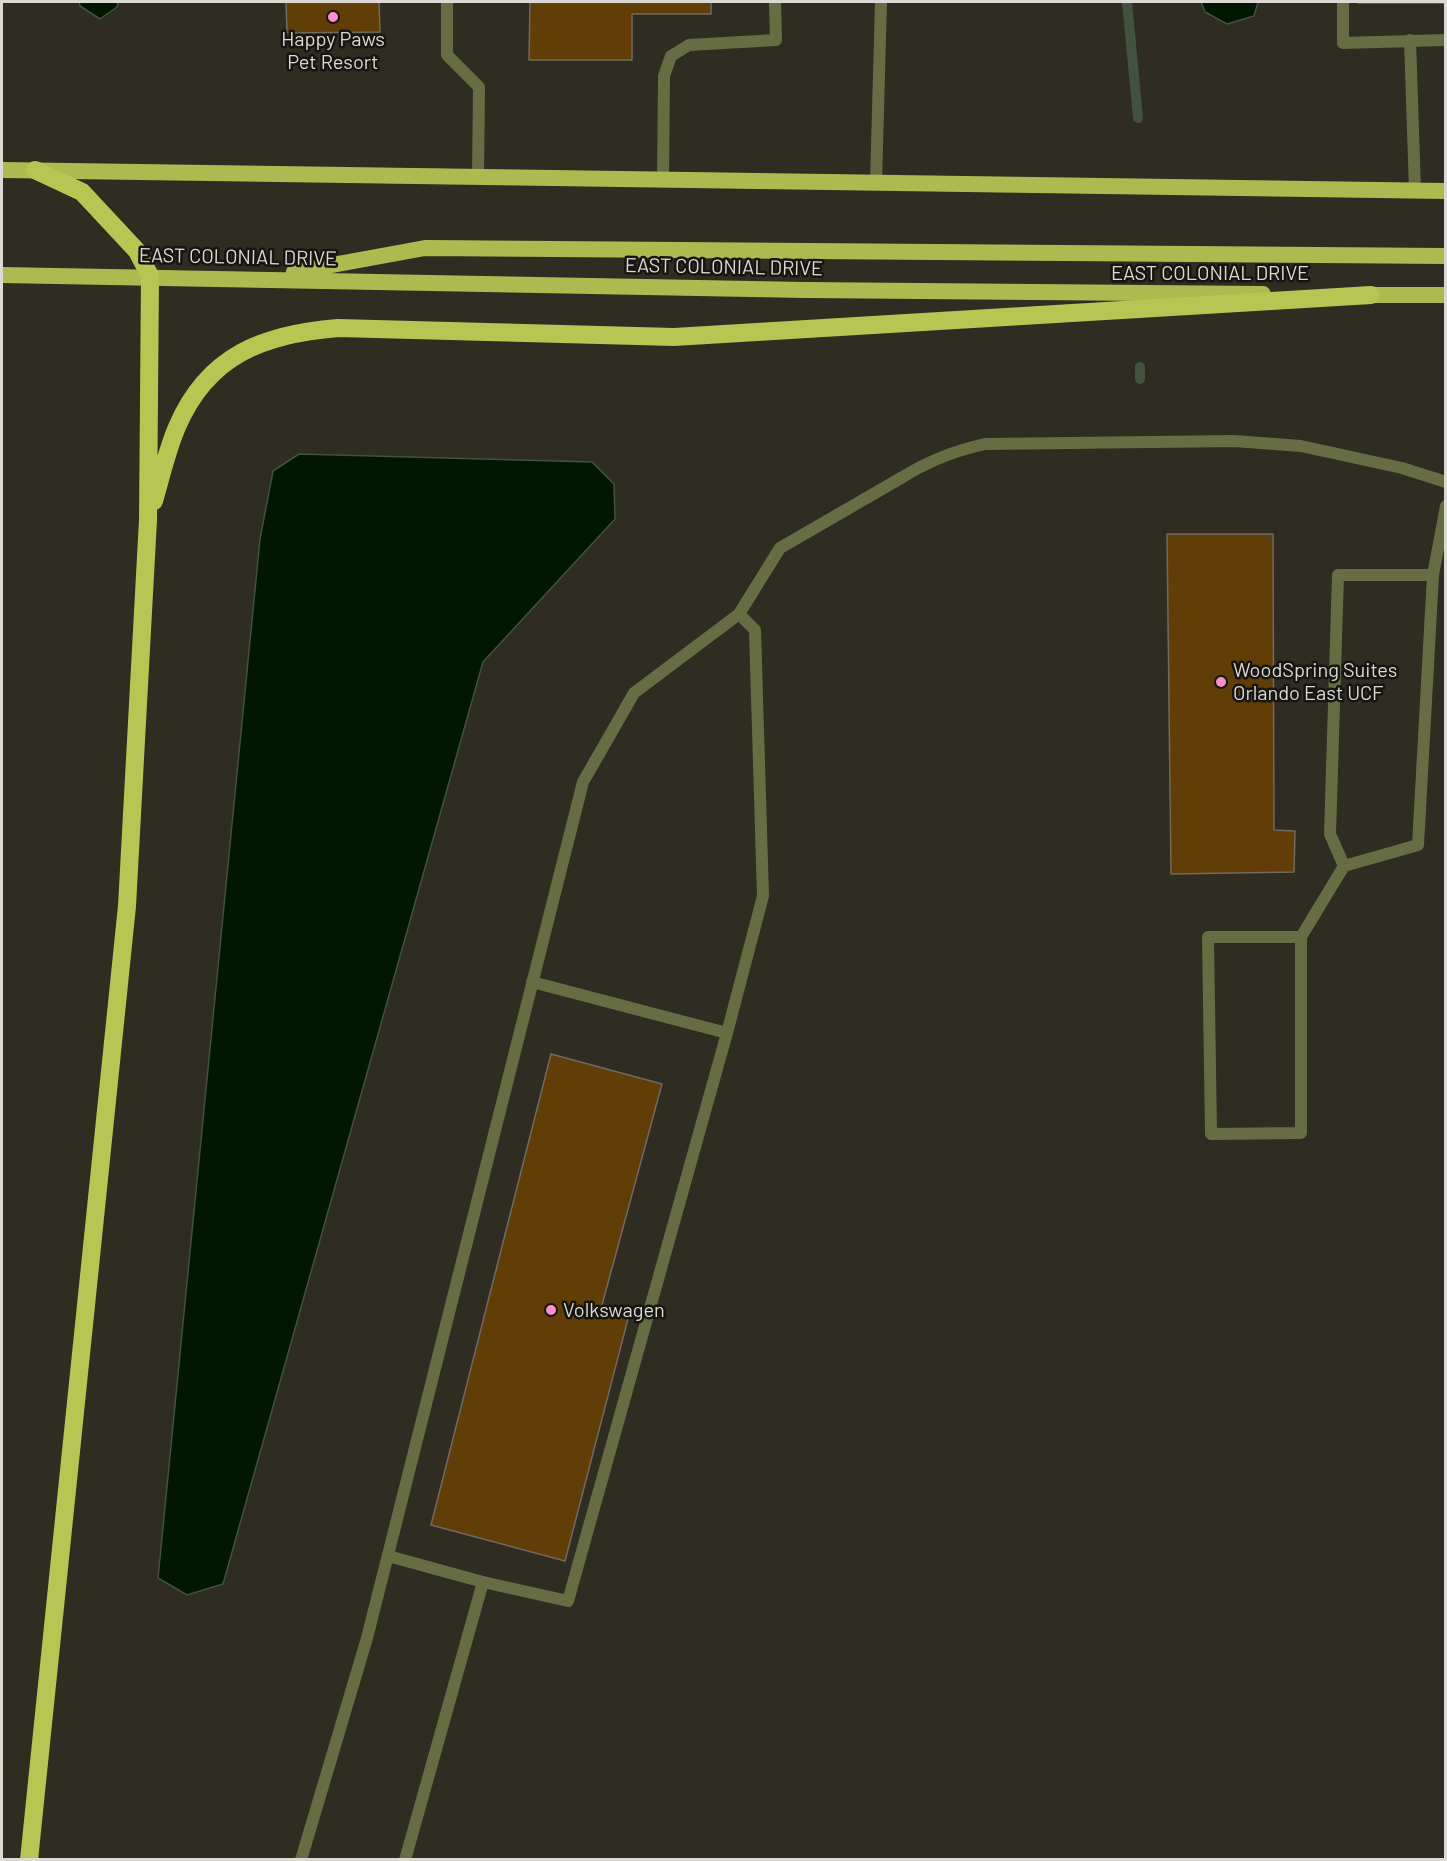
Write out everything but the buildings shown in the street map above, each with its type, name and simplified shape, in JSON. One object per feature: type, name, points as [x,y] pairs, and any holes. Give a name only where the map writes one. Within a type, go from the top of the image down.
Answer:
[{"type":"highway","points":[[2,170],[1446,191]]},
{"type":"highway","points":[[29,1860],[127,906],[148,520],[150,276],[137,251],[82,192],[35,170]]},
{"type":"highway","points":[[261,278],[425,248],[1446,256]]},
{"type":"highway","name":"EAST COLONIAL DRIVE","points":[[2,275],[261,278],[805,290],[1446,295]]},
{"type":"highway","points":[[148,520],[176,427],[193,397],[214,371],[238,354],[266,340],[295,332],[338,328],[674,337],[1371,295]]},
{"type":"street","points":[[447,2],[447,55],[479,87],[478,177]]},
{"type":"street","points":[[663,180],[664,76],[671,56],[689,45],[776,39],[775,2]]},
{"type":"street","points":[[876,183],[881,2]]},
{"type":"street","points":[[1343,2],[1342,43],[1446,40]]},
{"type":"street","points":[[1410,40],[1415,190]]},
{"type":"street","points":[[301,1860],[368,1638],[583,782],[634,693],[739,614],[780,548],[927,462],[956,450],[985,444],[1234,441],[1301,446],[1402,468],[1446,482]]},
{"type":"street","points":[[1301,937],[1208,937],[1210,1134],[1301,1132],[1301,937],[1344,866],[1419,845],[1434,575],[1446,506]]},
{"type":"street","points":[[1344,866],[1330,834],[1338,575],[1434,575]]},
{"type":"street","points":[[388,1556],[568,1602],[763,896],[755,630],[739,614]]},
{"type":"street","points":[[532,982],[727,1033]]},
{"type":"street","points":[[405,1860],[483,1582]]},
{"type":"shaded area","points":[[79,2],[118,2],[117,7],[100,19],[80,6]]},
{"type":"shaded area","points":[[1201,2],[1258,2],[1254,16],[1227,24],[1205,12]]},
{"type":"shaded area","points":[[299,454],[592,462],[614,484],[615,519],[483,662],[223,1584],[187,1595],[158,1578],[260,539],[273,471]]},
{"type":"waterway","points":[[1127,2],[1138,118]]},
{"type":"waterway","points":[[1140,367],[1140,379]]},
{"type":"place","name":"Happy Paws Pet Resort","points":[[333,17]]},
{"type":"place","name":"WoodSpring Suites Orlando East UCF","points":[[1221,682]]},
{"type":"place","name":"Volkswagen","points":[[551,1310]]}]
